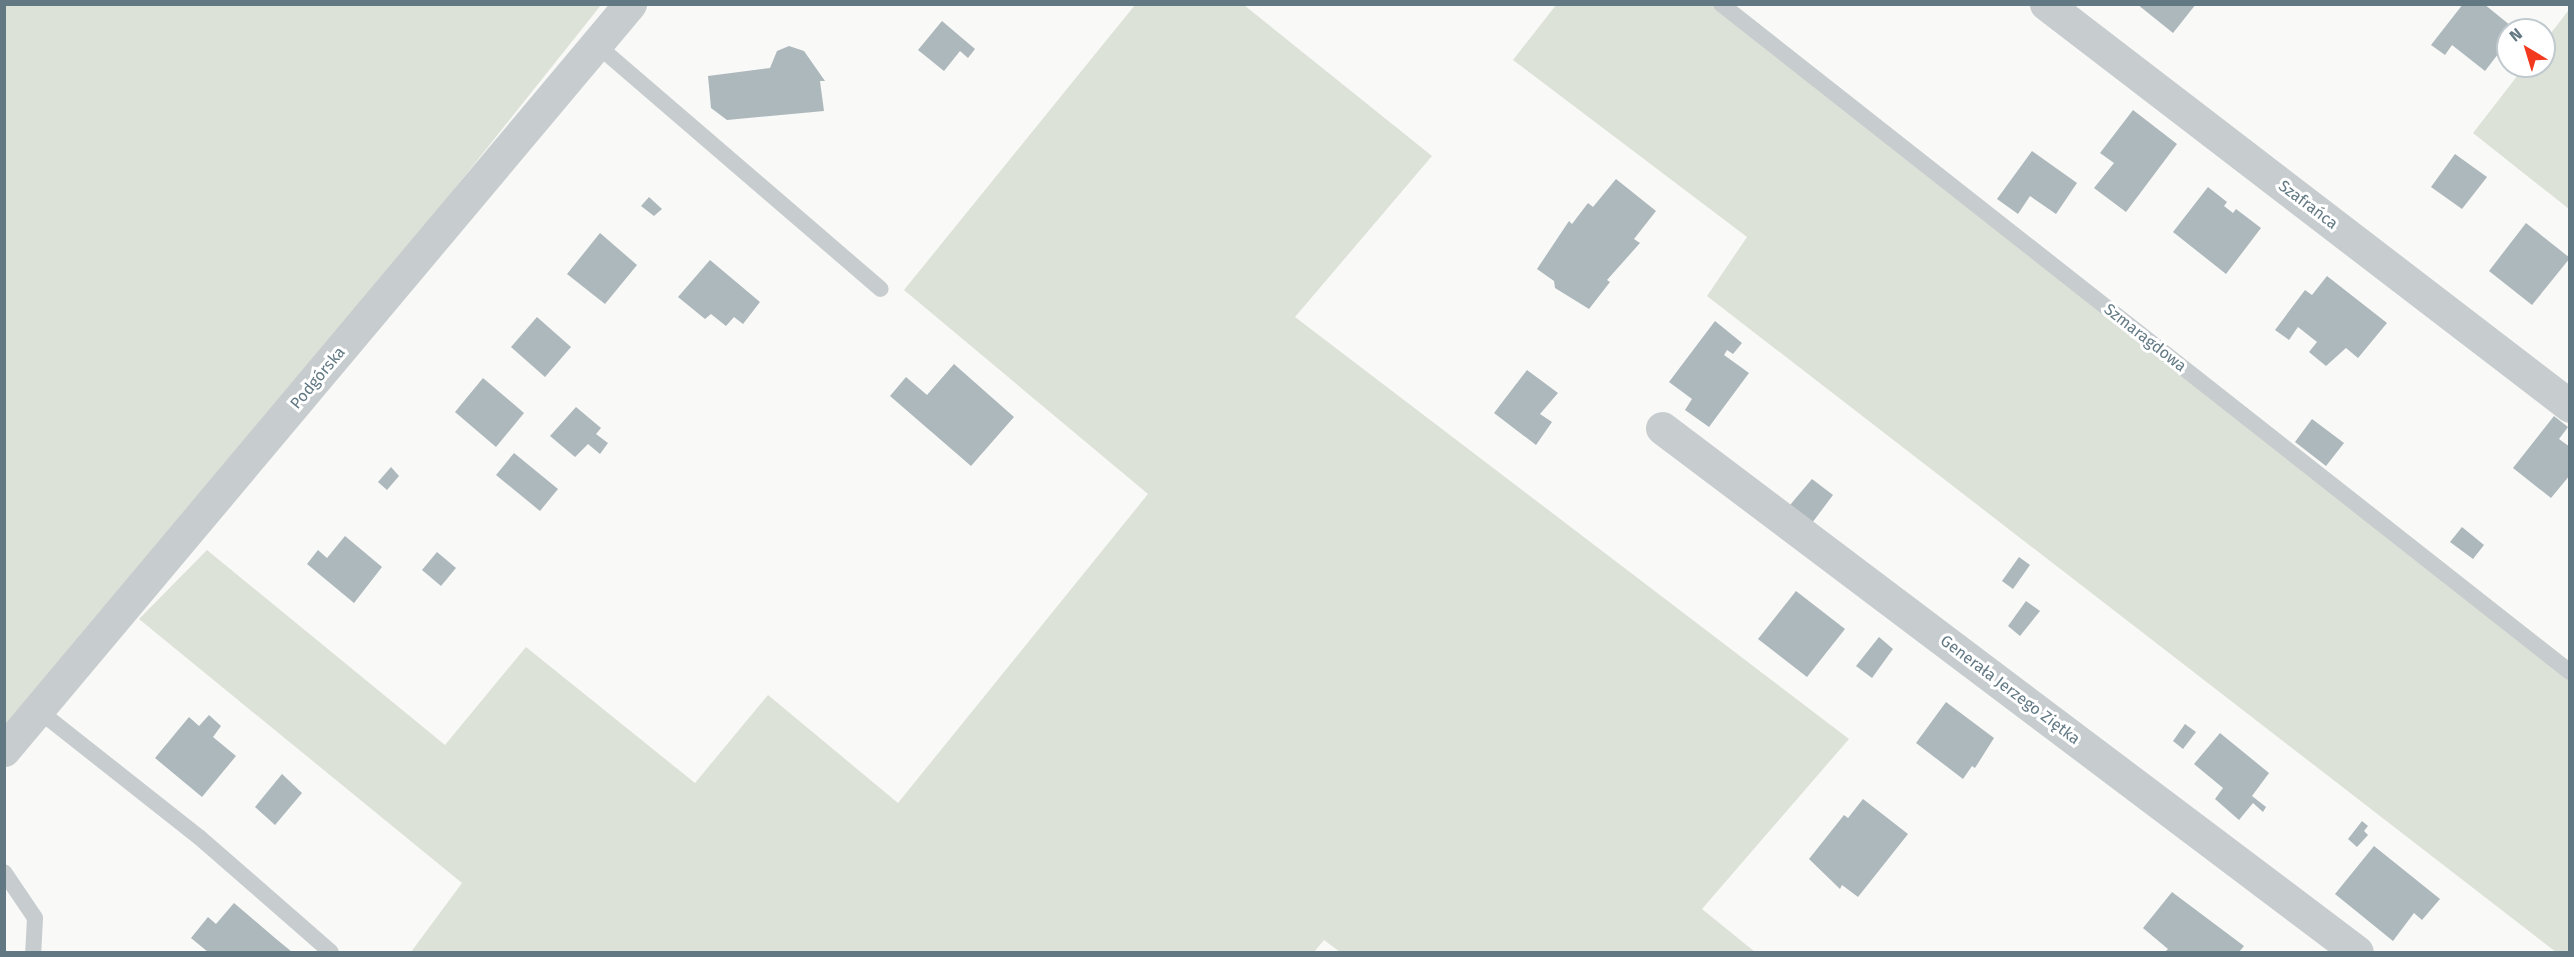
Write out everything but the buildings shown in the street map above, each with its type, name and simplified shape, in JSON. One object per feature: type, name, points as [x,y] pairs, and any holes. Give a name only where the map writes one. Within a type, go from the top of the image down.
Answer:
[{"type":"street","name":"Podgórska","points":[[4,750],[630,4]]},
{"type":"street","name":"Szafrańca","points":[[2046,4],[2570,406]]},
{"type":"street","name":"Generała Jerzego Ziętka","points":[[1662,428],[2357,952]]},
{"type":"lane","name":"Szmaragdowa","points":[[1721,4],[2570,672]]},
{"type":"lane","points":[[597,45],[880,290]]},
{"type":"lane","points":[[38,710],[199,837],[332,952]]},
{"type":"lane","points":[[4,872],[35,918],[33,952]]},
{"type":"shaded area","points":[[5,5],[601,5],[441,206],[5,728]]},
{"type":"shaded area","points":[[1135,5],[1244,5],[1432,156],[1295,317],[1849,739],[1702,909],[1755,952],[1340,952],[1324,940],[1314,952],[411,952],[462,883],[139,619],[207,550],[445,745],[526,647],[695,783],[768,695],[898,803],[1148,494],[904,290]]},
{"type":"shaded area","points":[[1556,5],[1733,5],[2569,661],[2569,952],[2556,952],[1707,296],[1747,237],[1513,60]]},
{"type":"shaded area","points":[[2568,11],[2570,13],[2569,209],[2473,133],[2516,78],[2556,78],[2556,26]]}]
